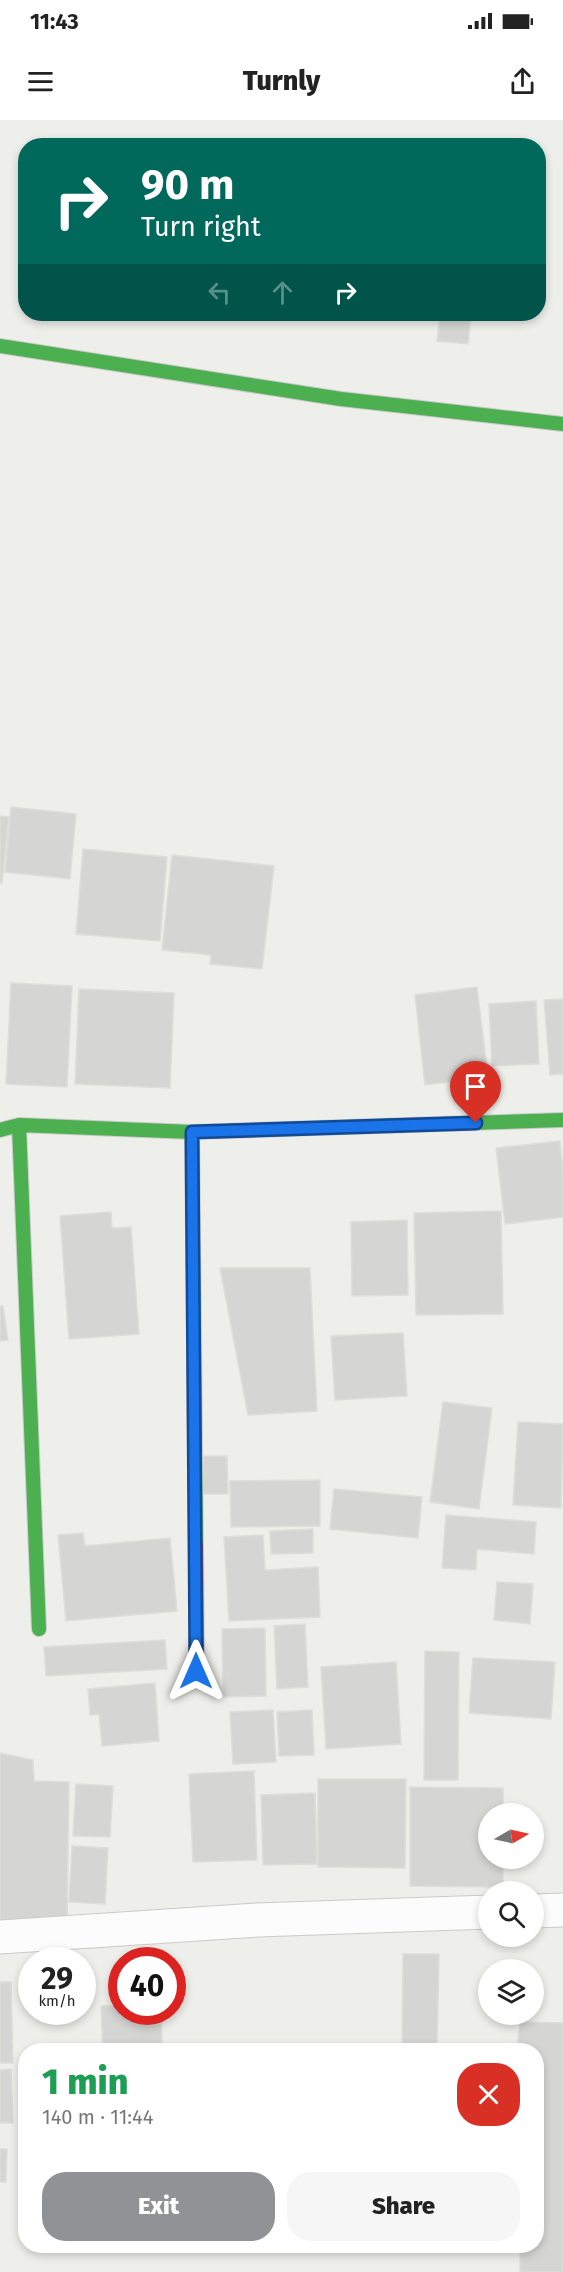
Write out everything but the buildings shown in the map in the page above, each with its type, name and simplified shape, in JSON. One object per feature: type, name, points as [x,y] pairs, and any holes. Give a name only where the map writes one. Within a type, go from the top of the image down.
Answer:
[{"type":"street","points":[[0,346],[341,399],[563,424]]},
{"type":"street","points":[[0,1130],[19,1125],[192,1132],[563,1120]]},
{"type":"street","points":[[19,1125],[39,1629]]},
{"type":"street","points":[[192,1132],[196,1671]]},
{"type":"street","points":[[544,1911],[563,1910]]},
{"type":"street","points":[[0,1937],[258,1920],[478,1912]]},
{"type":"traffic: fast","points":[[0,346],[341,399],[563,424]]},
{"type":"traffic: fast","points":[[0,1130],[19,1125],[192,1132],[563,1120]]},
{"type":"traffic: fast","points":[[19,1125],[39,1629]]},
{"type":"traffic: fast","points":[[192,1132],[196,1545]]},
{"type":"traffic: jam","points":[[196,1545],[197,1671]]},
{"type":"route","points":[[196,1671],[192,1132],[476,1123]]}]
